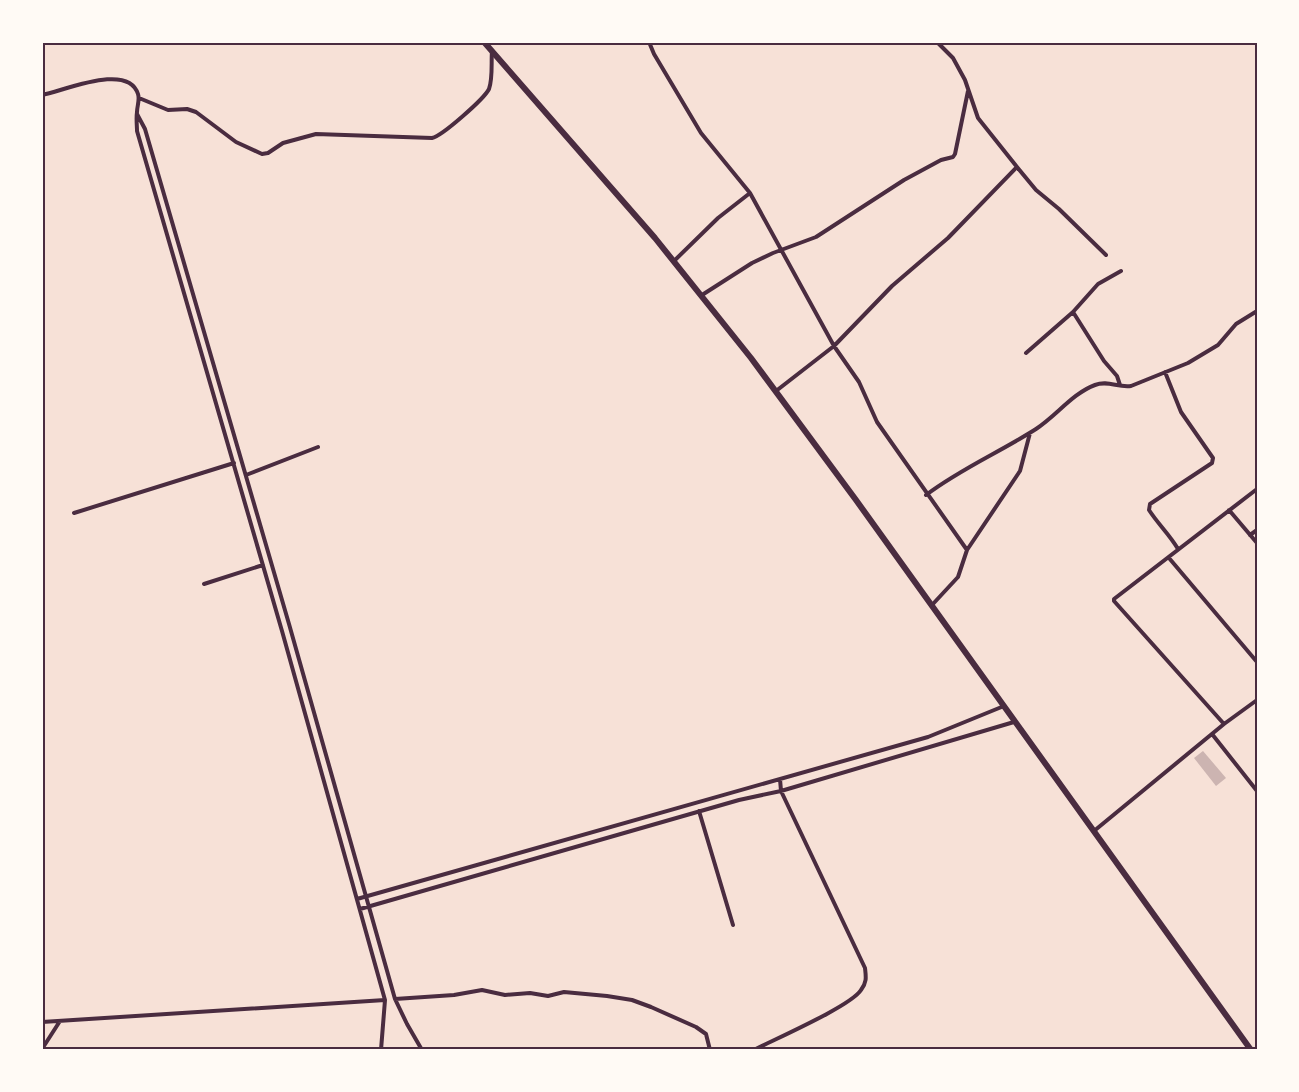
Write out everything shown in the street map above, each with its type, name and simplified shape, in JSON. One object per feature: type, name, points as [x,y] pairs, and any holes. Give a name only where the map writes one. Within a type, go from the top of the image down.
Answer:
[{"type":"main road","points":[[483,42],[674,261],[776,391],[1251,1050]]},
{"type":"street","points":[[649,42],[701,133],[750,193],[834,346],[859,382],[877,422],[966,550]]},
{"type":"street","points":[[937,42],[953,58],[969,90],[978,118],[1036,190],[1106,255]]},
{"type":"street","points":[[139,98],[168,111],[187,109],[196,112],[236,142],[262,154],[268,153],[283,143],[316,134],[432,138],[444,132],[486,94],[490,85],[492,51]]},
{"type":"street","points":[[42,95],[92,82],[117,79],[130,82],[135,87],[139,98],[136,112],[137,131],[234,463],[385,1000],[381,1050]]},
{"type":"street","points":[[702,295],[752,263],[816,237],[937,162],[952,157],[955,154],[965,116],[969,90]]},
{"type":"street","points":[[136,112],[145,129],[395,999],[406,1024],[422,1050]]},
{"type":"street","points":[[776,391],[834,346],[892,286],[948,238],[1017,167]]},
{"type":"street","points":[[674,261],[718,218],[750,193]]},
{"type":"street","points":[[1026,353],[1073,312],[1098,284],[1121,271]]},
{"type":"street","points":[[926,495],[949,477],[1030,433],[1087,389],[1107,382],[1124,387],[1131,386],[1188,363],[1218,345],[1236,324],[1257,311]]},
{"type":"street","points":[[1073,312],[1104,361],[1117,376],[1120,385]]},
{"type":"street","points":[[1165,372],[1181,412],[1214,458],[1212,463],[1150,504],[1149,510],[1178,549]]},
{"type":"street","points":[[931,605],[958,577],[966,550],[1020,471],[1030,433]]},
{"type":"street","points":[[246,475],[318,447]]},
{"type":"street","points":[[74,513],[234,463]]},
{"type":"street","points":[[1224,724],[1114,601],[1117,596],[1257,489]]},
{"type":"street","points":[[1229,510],[1257,543]]},
{"type":"street","points":[[1250,535],[1257,530]]},
{"type":"street","points":[[1169,558],[1257,662]]},
{"type":"street","points":[[204,584],[263,565]]},
{"type":"street","points":[[1093,831],[1224,724],[1257,700]]},
{"type":"street","points":[[357,899],[928,737],[1004,706]]},
{"type":"street","points":[[360,909],[1014,722]]},
{"type":"street","points":[[1212,734],[1257,791]]},
{"type":"street","points":[[754,1050],[845,1004],[860,993],[867,980],[866,968],[781,790],[780,779]]},
{"type":"street","points":[[699,811],[733,925]]},
{"type":"street","points":[[395,999],[454,995],[482,990],[505,995],[530,993],[548,996],[564,992],[632,1000],[696,1027],[706,1034],[710,1050]]},
{"type":"street","points":[[42,1022],[385,1000]]},
{"type":"street","points":[[42,1049],[60,1021]]},
{"type":"building","points":[[1203,751],[1226,778],[1216,786],[1194,758]]}]
